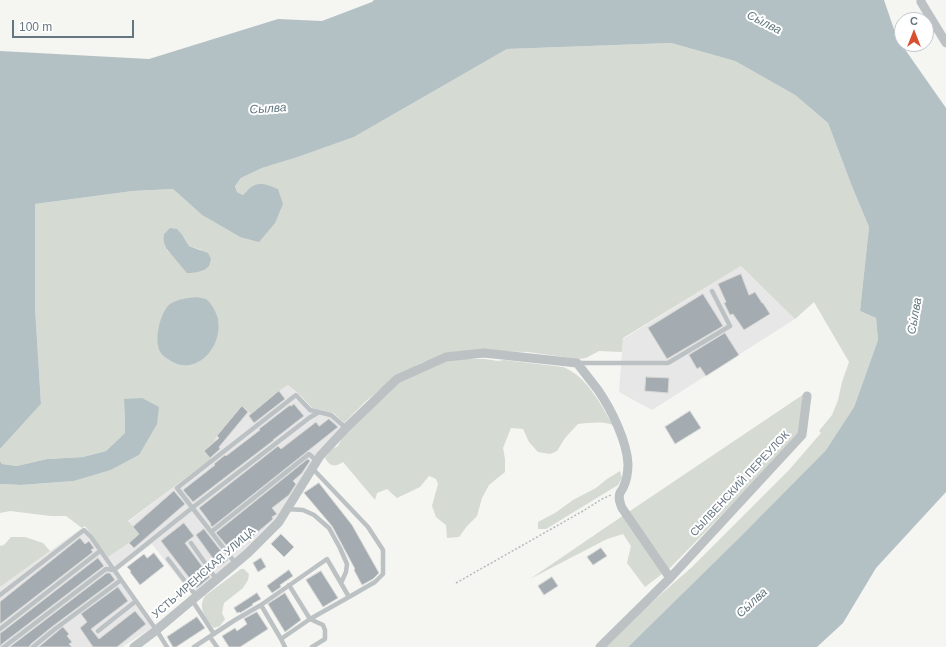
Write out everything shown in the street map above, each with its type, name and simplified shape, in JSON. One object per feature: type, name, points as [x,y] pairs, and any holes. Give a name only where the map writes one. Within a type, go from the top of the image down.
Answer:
[{"type":"street","points":[[921,0],[946,43]]},
{"type":"street","name":"УСТЬ-ИРЕНСКАЯ УЛИЦА","points":[[134,647],[157,631],[236,564],[279,522],[320,456],[346,428],[397,379],[446,357],[484,353],[577,363]]},
{"type":"street","points":[[577,363],[607,406],[623,442],[628,463],[628,474],[626,482],[620,493],[619,501],[622,508],[670,578]]},
{"type":"street","name":"СЫЛВЕНСКИЙ ПЕРЕУЛОК","points":[[600,647],[670,578],[802,435],[807,396]]},
{"type":"lane","points":[[577,363],[668,363],[730,326],[712,291]]},
{"type":"lane","points":[[236,564],[176,488],[296,395],[310,410],[331,415],[346,428]]},
{"type":"lane","points":[[4,647],[106,569],[114,570],[192,508],[309,418],[319,412]]},
{"type":"lane","points":[[210,532],[309,454],[315,465],[368,528],[383,550],[383,574],[375,582],[310,619],[281,639]]},
{"type":"lane","points":[[287,509],[303,510],[314,515],[330,528],[347,564],[346,572],[341,583]]},
{"type":"lane","points":[[0,595],[84,530],[91,537],[167,647]]},
{"type":"lane","points":[[191,543],[217,580]]},
{"type":"lane","points":[[0,629],[100,551]]},
{"type":"lane","points":[[168,559],[194,599],[217,647]]},
{"type":"lane","points":[[194,647],[261,605],[327,559],[349,597]]},
{"type":"lane","points":[[33,647],[121,580]]},
{"type":"lane","points":[[289,585],[310,619],[323,625],[325,630],[326,639],[312,647]]},
{"type":"lane","points":[[98,631],[136,601]]},
{"type":"lane","points":[[261,605],[285,647]]},
{"type":"path","points":[[456,583],[602,499],[620,493]]},
{"type":"shaded area","points":[[671,43],[735,61],[795,95],[828,123],[869,227],[860,311],[876,318],[878,340],[854,407],[826,450],[628,647],[605,647],[628,623],[692,567],[789,470],[821,433],[819,431],[832,415],[838,400],[849,362],[814,302],[795,319],[741,266],[623,338],[622,352],[599,351],[586,358],[579,359],[528,352],[490,351],[448,354],[421,363],[390,381],[365,402],[344,423],[334,413],[312,408],[288,385],[251,414],[242,406],[217,436],[214,442],[204,451],[211,459],[128,521],[139,534],[129,543],[108,557],[85,526],[82,528],[66,516],[51,516],[10,511],[0,513],[0,484],[21,485],[74,481],[111,470],[139,455],[124,399],[125,433],[106,451],[83,457],[47,459],[17,466],[2,464],[0,461],[0,449],[41,404],[35,307],[35,204],[133,191],[173,189],[202,215],[240,237],[247,190],[243,195],[237,192],[235,186],[241,178],[262,168],[354,137],[507,49]],"holes":[[[183,236],[189,246],[202,250],[176,259],[167,250]]]},
{"type":"shaded area","points":[[741,266],[795,319],[652,410],[619,392],[623,339]]},
{"type":"shaded area","points":[[454,359],[504,360],[563,367],[580,377],[598,400],[613,425],[600,423],[578,424],[565,438],[557,451],[550,454],[538,452],[529,442],[523,429],[511,428],[503,448],[505,472],[489,485],[482,498],[477,516],[459,537],[447,538],[446,525],[436,517],[432,506],[438,484],[436,479],[429,476],[420,487],[397,498],[387,489],[377,493],[375,500],[343,462],[338,465],[331,465],[325,458],[332,449],[338,446],[347,428],[398,383],[434,365]]},
{"type":"shaded area","points":[[288,385],[312,408],[334,413],[344,423],[318,455],[276,521],[238,558],[192,595],[152,544],[118,570],[108,557],[129,543],[128,522],[210,459],[204,451],[214,442],[217,436],[242,406],[248,412]]},
{"type":"shaded area","points":[[804,394],[800,435],[668,570],[627,513]]},
{"type":"shaded area","points":[[620,471],[622,478],[618,485],[546,529],[538,529],[538,522],[555,513],[573,500],[596,488]]},
{"type":"shaded area","points":[[624,515],[662,574],[645,587],[627,563],[631,546],[623,534],[607,539],[530,579]]},
{"type":"shaded area","points":[[82,528],[152,628],[122,647],[0,647],[0,587]]},
{"type":"shaded area","points":[[11,537],[25,537],[43,543],[50,551],[0,587],[0,546],[4,545]]},
{"type":"shaded area","points":[[241,569],[244,569],[249,574],[248,580],[243,588],[224,603],[222,613],[225,619],[220,626],[214,628],[206,619],[202,608],[203,599],[206,595]]},
{"type":"water","points":[[374,0],[884,0],[894,29],[894,52],[907,52],[946,108],[946,492],[876,568],[843,623],[817,647],[628,647],[826,450],[854,407],[878,340],[876,318],[860,311],[869,227],[828,123],[795,95],[735,61],[671,43],[507,49],[354,137],[262,168],[241,178],[235,186],[237,192],[243,195],[247,190],[255,185],[267,185],[278,189],[283,204],[275,223],[259,242],[240,237],[202,215],[173,189],[133,191],[35,204],[35,307],[41,404],[0,449],[0,51],[149,59],[278,19],[322,21]]},
{"type":"water","points":[[170,228],[177,229],[189,246],[208,253],[211,259],[207,268],[202,271],[187,273],[165,246],[164,234]]},
{"type":"water","points":[[197,297],[206,299],[215,311],[218,319],[216,341],[205,358],[197,363],[187,365],[178,364],[161,354],[158,342],[159,327],[163,313],[170,304],[187,298]]},
{"type":"water","points":[[142,398],[159,407],[157,424],[139,455],[111,470],[74,481],[21,485],[0,484],[0,461],[2,464],[17,466],[47,459],[83,457],[106,451],[125,433],[124,399]]},
{"type":"building","points":[[741,274],[749,295],[755,292],[770,314],[744,330],[733,314],[730,315],[724,303],[726,302],[718,284]]},
{"type":"building","points":[[703,294],[723,326],[667,359],[648,328]]},
{"type":"building","points":[[725,333],[739,355],[706,376],[700,367],[697,369],[689,355]]},
{"type":"building","points":[[646,377],[669,378],[668,393],[645,391]]},
{"type":"building","points":[[279,391],[285,399],[254,423],[249,416]]},
{"type":"building","points":[[294,404],[304,416],[193,502],[183,490],[215,465],[214,464],[225,455],[226,456],[260,430],[259,429],[290,405],[291,406]]},
{"type":"building","points":[[242,406],[248,412],[219,447],[220,449],[210,458],[204,451],[219,438],[217,436]]},
{"type":"building","points":[[690,411],[701,428],[675,444],[665,427]]},
{"type":"building","points":[[329,419],[338,427],[212,527],[199,508],[278,446],[281,449],[316,422],[319,426]]},
{"type":"building","points":[[308,459],[310,461],[302,473],[293,481],[296,484],[289,495],[272,508],[277,514],[233,553],[216,533]]},
{"type":"building","points":[[319,483],[352,525],[379,573],[373,579],[362,585],[332,526],[304,493]]},
{"type":"building","points":[[174,491],[185,504],[134,548],[129,543],[139,534],[133,527]]},
{"type":"building","points":[[184,523],[194,536],[185,543],[210,577],[197,588],[161,541]]},
{"type":"building","points":[[204,529],[228,560],[219,567],[196,535]]},
{"type":"building","points":[[281,534],[294,547],[284,557],[271,544]]},
{"type":"building","points":[[80,538],[85,544],[89,541],[94,548],[91,550],[93,552],[0,624],[0,602]]},
{"type":"building","points":[[601,548],[607,556],[593,565],[587,557]]},
{"type":"building","points":[[154,553],[164,566],[140,585],[127,567],[144,554],[147,558]]},
{"type":"building","points":[[98,558],[104,566],[0,647],[0,633]]},
{"type":"building","points":[[261,558],[266,567],[258,572],[253,563]]},
{"type":"building","points":[[289,570],[293,576],[272,593],[267,586]]},
{"type":"building","points":[[321,571],[338,598],[323,607],[306,580]]},
{"type":"building","points":[[107,573],[110,573],[115,580],[53,626],[29,647],[10,647]]},
{"type":"building","points":[[552,577],[558,586],[544,595],[538,586]]},
{"type":"building","points":[[118,587],[128,601],[91,629],[99,639],[135,611],[146,624],[117,647],[93,647],[80,628],[87,622],[81,614]]},
{"type":"building","points":[[257,593],[261,599],[240,613],[237,613],[234,608]]},
{"type":"building","points":[[285,593],[301,620],[285,632],[268,604]]},
{"type":"building","points":[[257,612],[268,629],[240,647],[229,647],[222,636],[235,628],[237,631],[247,624],[244,619]]},
{"type":"building","points":[[197,617],[205,628],[176,647],[173,647],[167,637]]},
{"type":"building","points":[[63,627],[69,634],[67,636],[72,642],[69,644],[72,647],[39,647]]},
{"type":"water label","name":"Сы́лва","points":[[764,23]]},
{"type":"water label","name":"Сылва","points":[[268,109]]},
{"type":"water label","name":"Сы́лва","points":[[915,316]]},
{"type":"water label","name":"Сы́лва","points":[[752,603]]}]
